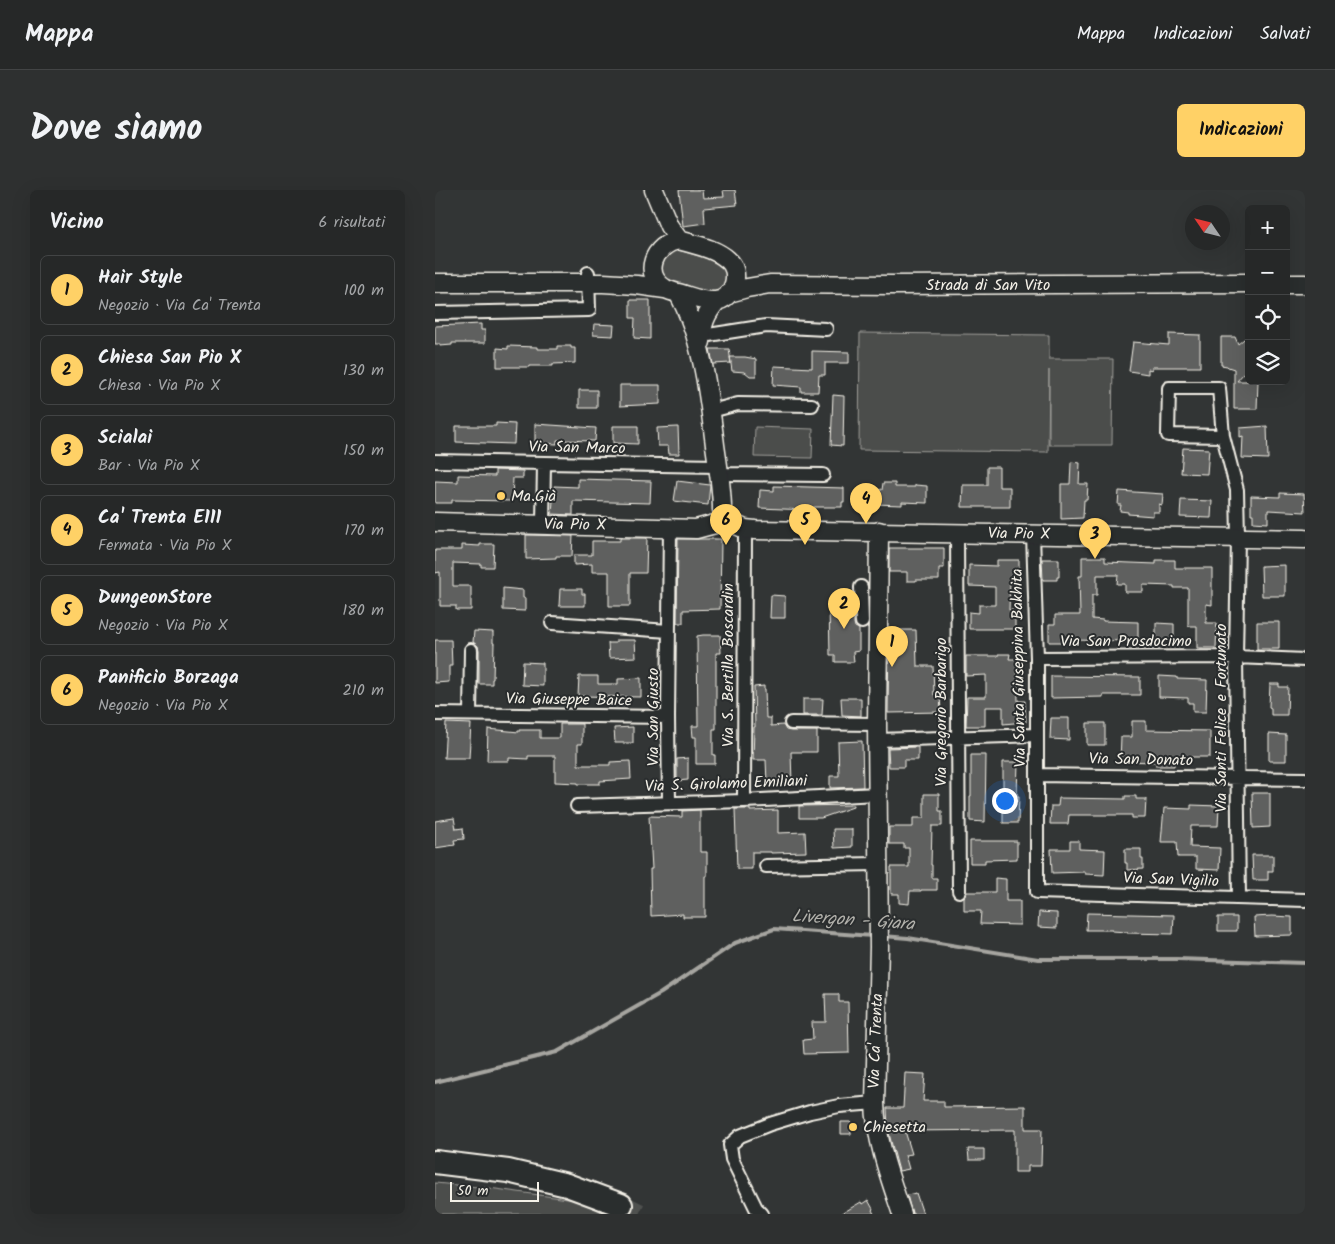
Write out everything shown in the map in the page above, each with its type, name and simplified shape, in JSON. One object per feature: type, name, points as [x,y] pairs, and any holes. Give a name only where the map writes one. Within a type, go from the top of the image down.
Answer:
[{"type":"highway","points":[[435,1162],[508,1171],[567,1184],[621,1205]]},
{"type":"street","points":[[656,194],[669,226],[679,240]]},
{"type":"street","points":[[656,194],[661,222],[653,272],[659,283],[672,291],[691,319],[701,356],[719,470],[718,517]]},
{"type":"street","points":[[435,284],[593,280],[633,274],[644,267],[665,245],[679,240],[719,253],[729,260],[735,268],[769,284]]},
{"type":"street","points":[[701,356],[704,320],[709,310],[734,286],[735,268]]},
{"type":"street","points":[[593,280],[672,291],[704,300],[723,297]]},
{"type":"street","points":[[435,313],[589,310],[593,280]]},
{"type":"street","name":"Strada di San Vito","points":[[723,297],[747,288],[769,284],[1245,283]]},
{"type":"street","points":[[1290,284],[1305,284]]},
{"type":"street","points":[[702,336],[766,326],[826,329]]},
{"type":"street","name":"Via Santi Felice e Fortunato","points":[[1223,436],[1168,435],[1169,388],[1219,388],[1223,436],[1237,490],[1236,657],[1239,898]]},
{"type":"street","points":[[711,411],[738,404],[812,405]]},
{"type":"street","name":"Via San Marco","points":[[435,461],[823,475]]},
{"type":"street","points":[[543,524],[544,464]]},
{"type":"street","name":"Via Pio X","points":[[435,522],[696,529],[718,517],[718,529],[724,531],[740,527],[826,532],[879,531],[1305,539]]},
{"type":"street","name":"Via S. Bertilla Boscardin","points":[[740,527],[744,541],[744,801]]},
{"type":"street","name":"Via San Giusto","points":[[669,802],[670,528]]},
{"type":"street","name":"Via Ca' Trenta","points":[[879,531],[877,732],[879,947],[875,1122],[902,1214]]},
{"type":"street","name":"Via Gregorio Barbarigo","points":[[957,533],[959,891]]},
{"type":"street","name":"Via Santa Giuseppina Bakhita","points":[[1033,534],[1037,658],[1037,892]]},
{"type":"street","points":[[861,587],[862,622]]},
{"type":"street","points":[[552,623],[669,631]]},
{"type":"street","points":[[470,714],[471,650]]},
{"type":"street","name":"Via San Prosdocimo","points":[[1037,658],[1236,657],[1305,660]]},
{"type":"street","name":"Via Giuseppe Baice","points":[[435,714],[669,717]]},
{"type":"street","points":[[791,723],[957,738],[1037,735]]},
{"type":"street","name":"Via San Donato","points":[[1037,775],[1305,779]]},
{"type":"street","name":"Via S. Girolamo Emiliani","points":[[577,806],[744,801],[877,794]]},
{"type":"street","points":[[766,866],[877,864]]},
{"type":"street","name":"Via San Vigilio","points":[[1037,892],[1305,900]]},
{"type":"street","points":[[762,1214],[756,1208],[732,1159],[730,1145],[740,1136],[811,1112],[839,1106],[875,1103]]},
{"type":"shaded area","points":[[675,249],[715,261],[724,269],[726,274],[725,282],[717,291],[706,292],[670,280],[664,275],[661,265],[663,257]]},
{"type":"shaded area","points":[[860,333],[1049,335],[1049,359],[1113,359],[1112,445],[1049,445],[1049,370],[1048,452],[859,450]]},
{"type":"shaded area","points":[[755,427],[813,429],[812,458],[754,457]]},
{"type":"shaded area","points":[[435,1183],[489,1188],[582,1201],[605,1214],[435,1214]]},
{"type":"building","points":[[679,190],[702,190],[703,198],[724,197],[723,190],[735,190],[737,205],[704,208],[705,223],[683,226]]},
{"type":"building","points":[[630,300],[650,300],[650,339],[634,338],[635,318],[630,318]]},
{"type":"building","points":[[481,324],[481,330],[485,330],[485,343],[452,343],[452,345],[440,346],[440,344],[435,344],[435,326]]},
{"type":"building","points":[[594,324],[614,325],[613,336],[593,335]]},
{"type":"building","points":[[1169,334],[1200,335],[1200,367],[1152,367],[1152,370],[1148,369],[1148,374],[1129,371],[1133,342],[1169,345]]},
{"type":"building","points":[[1221,337],[1235,337],[1238,344],[1245,338],[1245,372],[1237,381],[1245,381],[1245,385],[1258,385],[1257,409],[1234,409],[1234,369],[1221,365]]},
{"type":"building","points":[[508,346],[557,349],[557,346],[571,346],[571,348],[575,348],[575,363],[553,364],[553,366],[497,367],[497,348],[508,349]]},
{"type":"building","points":[[710,349],[729,349],[731,363],[713,364]]},
{"type":"building","points":[[812,351],[849,352],[849,363],[825,363],[825,375],[819,375],[818,392],[801,392],[801,387],[773,385],[774,366],[812,368]]},
{"type":"building","points":[[730,357],[756,359],[756,376],[750,376],[745,372],[732,371]]},
{"type":"building","points":[[620,385],[660,385],[660,404],[620,406]]},
{"type":"building","points":[[579,390],[597,390],[597,408],[579,408]]},
{"type":"building","points":[[833,395],[844,396],[843,446],[831,445]]},
{"type":"building","points":[[496,423],[515,424],[514,444],[456,442],[456,426],[496,426]]},
{"type":"building","points":[[535,424],[596,428],[595,441],[557,440],[557,444],[535,443]]},
{"type":"building","points":[[613,426],[638,426],[638,444],[613,443]]},
{"type":"building","points":[[1267,426],[1268,459],[1242,458],[1243,436],[1240,437],[1240,428]]},
{"type":"building","points":[[678,427],[679,454],[669,454],[668,446],[658,446],[657,428]]},
{"type":"building","points":[[1183,448],[1209,449],[1207,474],[1181,473]]},
{"type":"building","points":[[1071,462],[1080,463],[1079,484],[1088,484],[1087,500],[1084,500],[1083,518],[1061,519],[1061,484],[1070,484]]},
{"type":"building","points":[[987,467],[999,467],[999,487],[1010,487],[1010,507],[962,507],[963,485],[987,485]]},
{"type":"building","points":[[495,470],[523,471],[523,478],[513,478],[512,501],[452,500],[452,503],[435,503],[435,481],[458,482],[458,475],[495,476]]},
{"type":"building","points":[[578,479],[651,481],[650,503],[573,501],[573,515],[552,514],[554,486],[578,487]]},
{"type":"building","points":[[677,481],[710,485],[708,505],[674,501]]},
{"type":"building","points":[[883,483],[895,483],[895,487],[927,486],[927,503],[902,502],[902,505],[874,504],[875,489],[882,490]]},
{"type":"building","points":[[774,486],[844,488],[844,502],[842,502],[842,507],[814,507],[814,510],[759,508],[760,490],[774,491]]},
{"type":"building","points":[[1119,491],[1163,494],[1162,505],[1159,504],[1159,512],[1153,512],[1153,516],[1128,514],[1128,512],[1120,511],[1121,505],[1118,505]]},
{"type":"building","points":[[1280,493],[1304,494],[1305,512],[1268,510],[1268,523],[1253,522],[1251,496],[1280,497]]},
{"type":"building","points":[[1181,500],[1212,501],[1211,518],[1180,517]]},
{"type":"building","points":[[526,535],[573,536],[572,556],[526,559]]},
{"type":"building","points":[[620,538],[647,538],[646,573],[630,573],[630,606],[609,606],[609,572],[592,572],[592,564],[574,565],[574,555],[592,555],[592,541],[620,541]]},
{"type":"building","points":[[678,539],[721,539],[720,609],[683,610],[683,623],[677,623]]},
{"type":"building","points":[[480,544],[494,544],[493,567],[481,567],[481,564],[453,563],[453,586],[471,586],[471,610],[456,610],[456,606],[440,606],[440,572],[435,573],[435,550],[462,550],[462,545],[480,546]]},
{"type":"building","points":[[889,548],[944,548],[944,568],[939,568],[939,580],[907,581],[907,572],[889,572]]},
{"type":"building","points":[[1082,557],[1105,557],[1105,562],[1156,564],[1156,560],[1175,560],[1175,568],[1212,568],[1212,605],[1206,604],[1206,623],[1217,623],[1216,648],[1197,648],[1197,626],[1188,626],[1188,588],[1143,585],[1143,592],[1125,592],[1125,584],[1117,584],[1118,575],[1097,575],[1097,595],[1092,595],[1092,619],[1138,622],[1138,641],[1067,640],[1067,642],[1049,642],[1049,624],[1055,624],[1055,615],[1080,615],[1079,576],[1082,576]]},
{"type":"building","points":[[1042,559],[1059,559],[1059,577],[1057,577],[1057,580],[1043,580]]},
{"type":"building","points":[[997,560],[1019,560],[1019,579],[1010,579],[1009,610],[1015,610],[1015,629],[969,629],[969,612],[979,613],[979,605],[995,605],[995,587],[969,586],[969,565],[997,566]]},
{"type":"building","points":[[1285,565],[1285,596],[1262,596],[1261,566]]},
{"type":"building","points":[[503,588],[523,590],[525,611],[503,610]]},
{"type":"building","points":[[560,589],[582,589],[582,594],[585,594],[585,606],[559,606]]},
{"type":"building","points":[[771,595],[785,596],[785,618],[770,618]]},
{"type":"building","points":[[853,605],[855,627],[859,629],[859,651],[853,652],[854,662],[835,662],[835,655],[830,655],[829,606]]},
{"type":"building","points":[[1257,622],[1279,622],[1279,649],[1257,649]]},
{"type":"building","points":[[1156,623],[1174,624],[1174,641],[1156,641]]},
{"type":"building","points":[[889,630],[916,630],[917,666],[933,666],[934,695],[940,695],[941,712],[888,713]]},
{"type":"building","points":[[474,631],[493,632],[492,684],[479,684],[479,650],[478,646],[473,642]]},
{"type":"building","points":[[720,635],[721,653],[716,653],[716,729],[713,729],[715,764],[696,764],[696,737],[693,737],[692,726],[698,726],[697,636]]},
{"type":"building","points":[[435,640],[451,640],[452,666],[449,666],[449,682],[435,683]]},
{"type":"building","points":[[616,640],[635,640],[636,657],[609,658],[608,643],[616,643]]},
{"type":"building","points":[[998,654],[1010,654],[1009,659],[1017,659],[1018,701],[1025,701],[1026,722],[1003,724],[1003,707],[985,707],[985,726],[966,726],[967,697],[986,697],[986,675],[966,676],[966,656],[998,656]]},
{"type":"building","points":[[523,662],[543,663],[543,686],[522,685]]},
{"type":"building","points":[[579,676],[598,676],[598,684],[618,684],[618,679],[641,678],[641,697],[578,696]]},
{"type":"building","points":[[1051,676],[1140,677],[1140,695],[1051,698]]},
{"type":"building","points":[[1159,676],[1207,680],[1206,712],[1193,712],[1193,703],[1188,703],[1188,698],[1159,697]]},
{"type":"building","points":[[1270,684],[1288,687],[1287,715],[1271,715],[1271,708],[1269,707]]},
{"type":"building","points":[[764,686],[766,718],[771,718],[771,726],[783,725],[786,730],[791,731],[817,731],[817,752],[791,752],[792,784],[767,783],[766,760],[753,760],[755,727],[754,687]]},
{"type":"building","points":[[841,698],[861,698],[861,716],[842,715]]},
{"type":"building","points":[[803,699],[823,699],[822,715],[803,715]]},
{"type":"building","points":[[1051,718],[1069,718],[1069,740],[1050,739]]},
{"type":"building","points":[[1132,721],[1146,721],[1146,730],[1210,731],[1210,757],[1175,757],[1174,766],[1156,766],[1156,762],[1120,761],[1121,737],[1132,737]]},
{"type":"building","points":[[446,723],[471,724],[469,758],[444,758]]},
{"type":"building","points":[[1087,723],[1105,723],[1105,745],[1087,745]]},
{"type":"building","points":[[560,724],[582,724],[582,744],[578,744],[578,765],[610,765],[610,762],[630,761],[631,779],[600,781],[600,784],[555,782],[555,756],[528,756],[528,759],[509,758],[509,761],[487,761],[488,729],[519,732],[519,730],[540,730],[540,738],[560,738]]},
{"type":"building","points":[[633,727],[633,743],[615,743],[614,728]]},
{"type":"building","points":[[1269,734],[1286,735],[1286,761],[1269,761]]},
{"type":"building","points":[[862,741],[863,787],[830,788],[830,776],[839,776],[838,742]]},
{"type":"building","points":[[918,747],[918,760],[904,760],[904,767],[889,767],[888,748]]},
{"type":"building","points":[[971,755],[986,755],[985,822],[970,821]]},
{"type":"building","points":[[688,758],[688,780],[677,781],[677,759]]},
{"type":"building","points":[[1003,762],[1018,762],[1018,823],[1003,823]]},
{"type":"building","points":[[1252,793],[1270,793],[1270,827],[1253,828]]},
{"type":"building","points":[[924,794],[939,794],[939,811],[942,811],[942,826],[932,826],[932,878],[937,878],[937,890],[910,891],[909,904],[899,903],[899,894],[891,894],[891,867],[909,867],[909,848],[904,848],[904,844],[889,844],[889,827],[913,827],[913,818],[924,818]]},
{"type":"building","points":[[1125,796],[1136,796],[1136,799],[1146,799],[1145,818],[1132,818],[1132,815],[1069,815],[1068,824],[1050,824],[1051,806],[1058,806],[1059,798],[1125,799]]},
{"type":"building","points":[[853,805],[853,807],[821,818],[799,818],[799,806]]},
{"type":"building","points":[[1191,805],[1219,806],[1218,826],[1191,826],[1190,847],[1220,848],[1219,870],[1196,869],[1196,857],[1178,857],[1177,842],[1161,842],[1164,808],[1191,809]]},
{"type":"building","points":[[735,809],[750,809],[750,811],[778,810],[778,833],[805,832],[806,852],[752,852],[752,869],[737,869]]},
{"type":"building","points":[[700,810],[700,852],[707,852],[705,917],[683,917],[683,914],[651,916],[650,869],[652,869],[649,816],[682,817],[682,811]]},
{"type":"building","points":[[454,818],[456,829],[463,828],[464,839],[454,840],[455,845],[435,848],[435,821]]},
{"type":"building","points":[[833,829],[852,829],[852,847],[834,848]]},
{"type":"building","points":[[970,841],[1017,841],[1017,859],[985,860],[985,863],[970,863]]},
{"type":"building","points":[[1070,841],[1079,841],[1079,849],[1105,850],[1104,875],[1085,874],[1085,872],[1052,873],[1051,849],[1070,849]]},
{"type":"building","points":[[1125,849],[1141,849],[1143,869],[1127,870]]},
{"type":"building","points":[[1252,855],[1273,855],[1273,871],[1268,871],[1268,880],[1253,880]]},
{"type":"building","points":[[995,878],[1006,879],[1006,901],[1020,901],[1020,925],[980,924],[981,911],[964,911],[964,897],[967,892],[995,892]]},
{"type":"building","points":[[1039,912],[1057,913],[1057,928],[1038,927]]},
{"type":"building","points":[[1087,913],[1174,915],[1173,934],[1086,930]]},
{"type":"building","points":[[1218,917],[1237,917],[1237,931],[1218,931]]},
{"type":"building","points":[[1254,917],[1292,917],[1292,935],[1255,936]]},
{"type":"building","points":[[825,994],[839,994],[839,1002],[848,1002],[849,1053],[804,1054],[803,1040],[813,1039],[812,1022],[826,1022]]},
{"type":"building","points":[[905,1073],[925,1074],[923,1101],[944,1101],[944,1107],[1025,1106],[1025,1129],[1042,1129],[1041,1166],[1028,1166],[1028,1172],[1015,1172],[1015,1130],[905,1131],[912,1154],[905,1155],[909,1169],[899,1171],[888,1130],[887,1108],[903,1108]]},
{"type":"building","points":[[841,1122],[851,1122],[851,1134],[841,1134]]},
{"type":"building","points":[[968,1149],[984,1149],[984,1160],[969,1160]]},
{"type":"building","points":[[916,1193],[923,1214],[912,1214],[907,1195]]},
{"type":"building","points":[[868,1200],[874,1214],[841,1214],[861,1202],[862,1204]]},
{"type":"waterway","name":"Livergon - Giara","points":[[435,1082],[557,1052],[661,993],[735,943],[774,929],[873,936]]},
{"type":"waterway","name":"Livergon - Giara","points":[[883,936],[908,938],[1038,959],[1177,959],[1305,963]]},
{"type":"tunnel","points":[[621,1205],[639,1214]]},
{"type":"place","name":"Ma.Già","points":[[501,496]]},
{"type":"place","name":"Ca' Trenta E111","points":[[866,524]]},
{"type":"place","name":"Panificio Borzaga","points":[[726,545]]},
{"type":"place","name":"DungeonStore","points":[[805,545]]},
{"type":"place","name":"Scialai","points":[[1095,559]]},
{"type":"place","name":"Chiesa San Pio X","points":[[844,629]]},
{"type":"place","name":"Hair Style","points":[[892,667]]},
{"type":"place","name":"Chiesetta","points":[[853,1127]]}]
